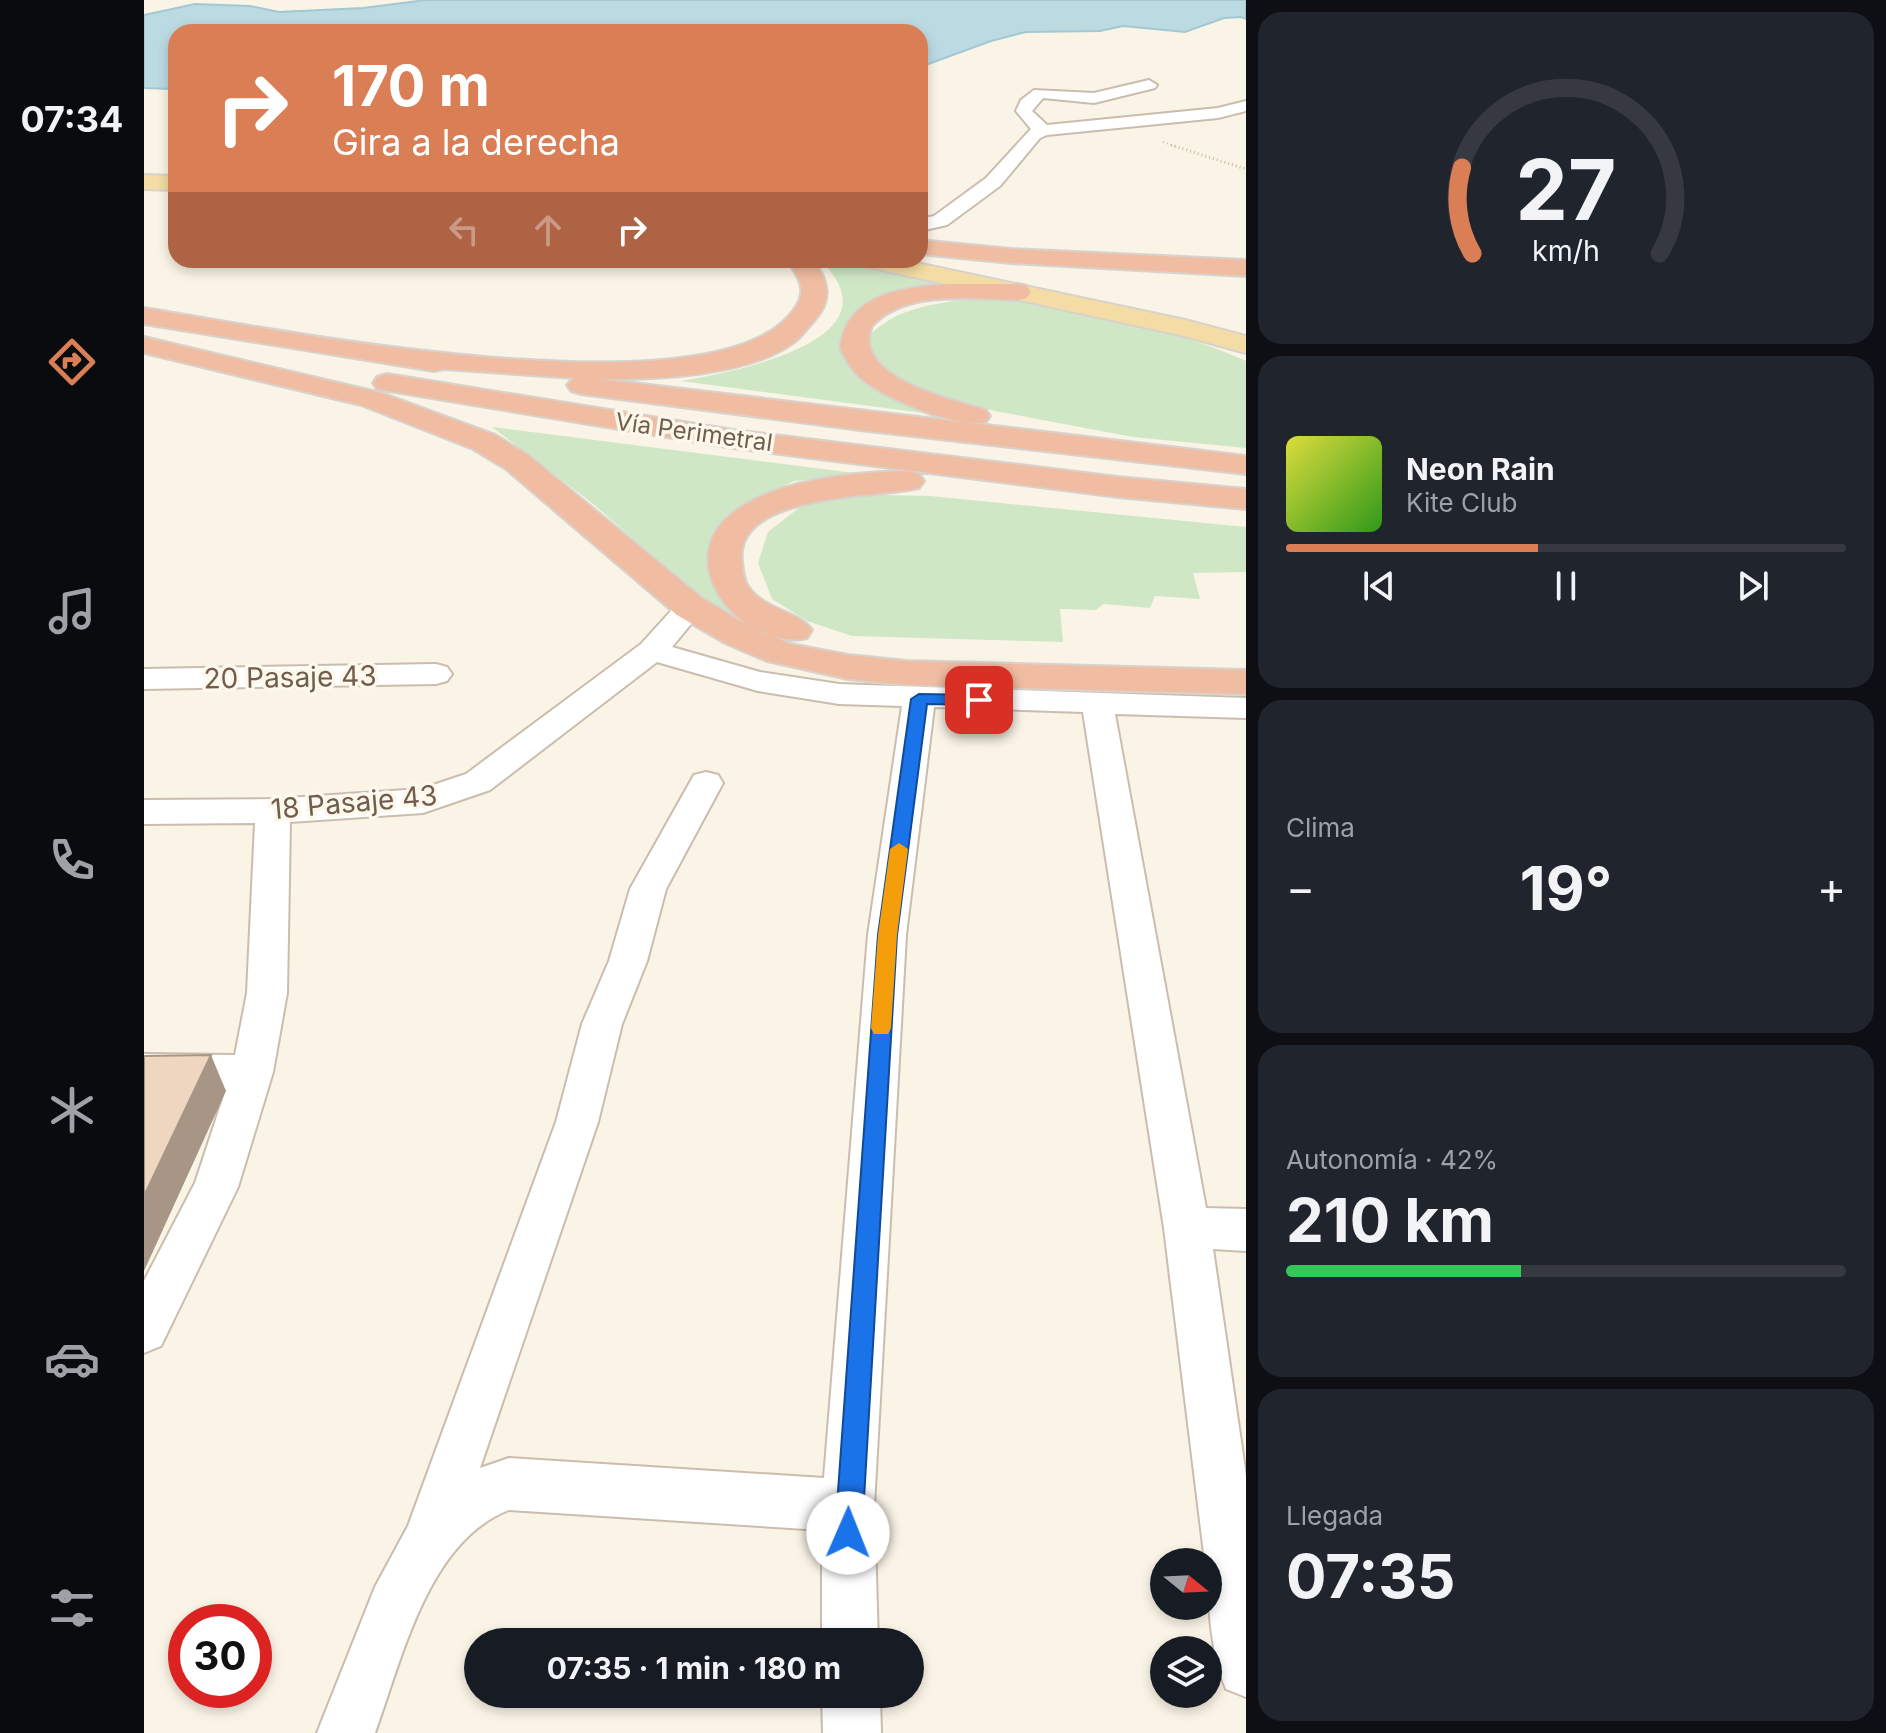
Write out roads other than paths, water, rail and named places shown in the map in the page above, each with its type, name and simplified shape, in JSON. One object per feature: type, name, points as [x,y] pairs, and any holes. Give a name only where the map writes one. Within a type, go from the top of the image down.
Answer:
[{"type":"highway","points":[[928,248],[1011,256],[1246,268]]},
{"type":"highway","points":[[376,355],[577,371],[666,369],[723,360],[782,339],[806,316],[814,299],[813,276],[806,268]]},
{"type":"highway","points":[[1018,292],[942,293],[890,303],[859,324],[854,337],[856,353],[867,368],[884,382],[944,406],[1062,437],[1197,462]]},
{"type":"highway","name":"Vía Perimetral","points":[[144,316],[376,355],[742,407],[1197,462],[1246,465]]},
{"type":"highway","points":[[144,344],[371,399],[484,442],[517,462],[690,607],[738,635],[780,653],[848,667],[937,674],[1246,682]]},
{"type":"highway","name":"Vía Perimetral","points":[[144,344],[733,439],[1118,487],[1246,499]]},
{"type":"highway","points":[[1118,487],[899,481],[822,488],[783,500],[745,522],[726,547],[724,569],[731,590],[754,611],[787,628],[834,641],[967,655],[1246,666]]},
{"type":"main road","points":[[144,182],[168,183]]},
{"type":"main road","points":[[144,194],[168,194]]},
{"type":"main road","points":[[928,258],[1246,329]]},
{"type":"main road","points":[[906,268],[1185,328],[1246,345]]},
{"type":"street","points":[[1044,130],[1024,111],[1027,103],[1040,93],[1094,98],[1149,85]]},
{"type":"street","points":[[928,225],[940,221],[993,182],[1034,134],[1044,130],[1218,113],[1246,106]]},
{"type":"street","name":"18 Pasaje 43","points":[[144,812],[273,811],[423,801],[478,782],[652,651],[690,607]]},
{"type":"street","points":[[652,651],[772,684],[839,694],[1246,708]]},
{"type":"street","name":"20 Pasaje 43","points":[[144,679],[436,674]]},
{"type":"street","points":[[850,1628],[848,1506],[887,935],[919,699]]},
{"type":"street","points":[[1097,703],[1187,1228],[1246,1669]]},
{"type":"street","points":[[346,1733],[401,1588],[430,1538],[577,1122],[602,1024],[628,961],[648,889],[706,783]]},
{"type":"street","points":[[144,1330],[216,1187],[252,1072],[267,993],[273,811]]},
{"type":"street","points":[[144,1071],[252,1072]]},
{"type":"street","points":[[1187,1228],[1246,1230]]},
{"type":"street","points":[[430,1538],[468,1500],[509,1484],[848,1506]]},
{"type":"street","points":[[851,1708],[852,1733]]},
{"type":"water","points":[[426,0],[1246,0],[1246,19],[1224,18],[1185,32],[1123,26],[1100,31],[1026,32],[928,64],[928,24],[168,24],[168,89],[144,88],[144,15],[195,4],[250,6],[279,12],[363,8]]}]
